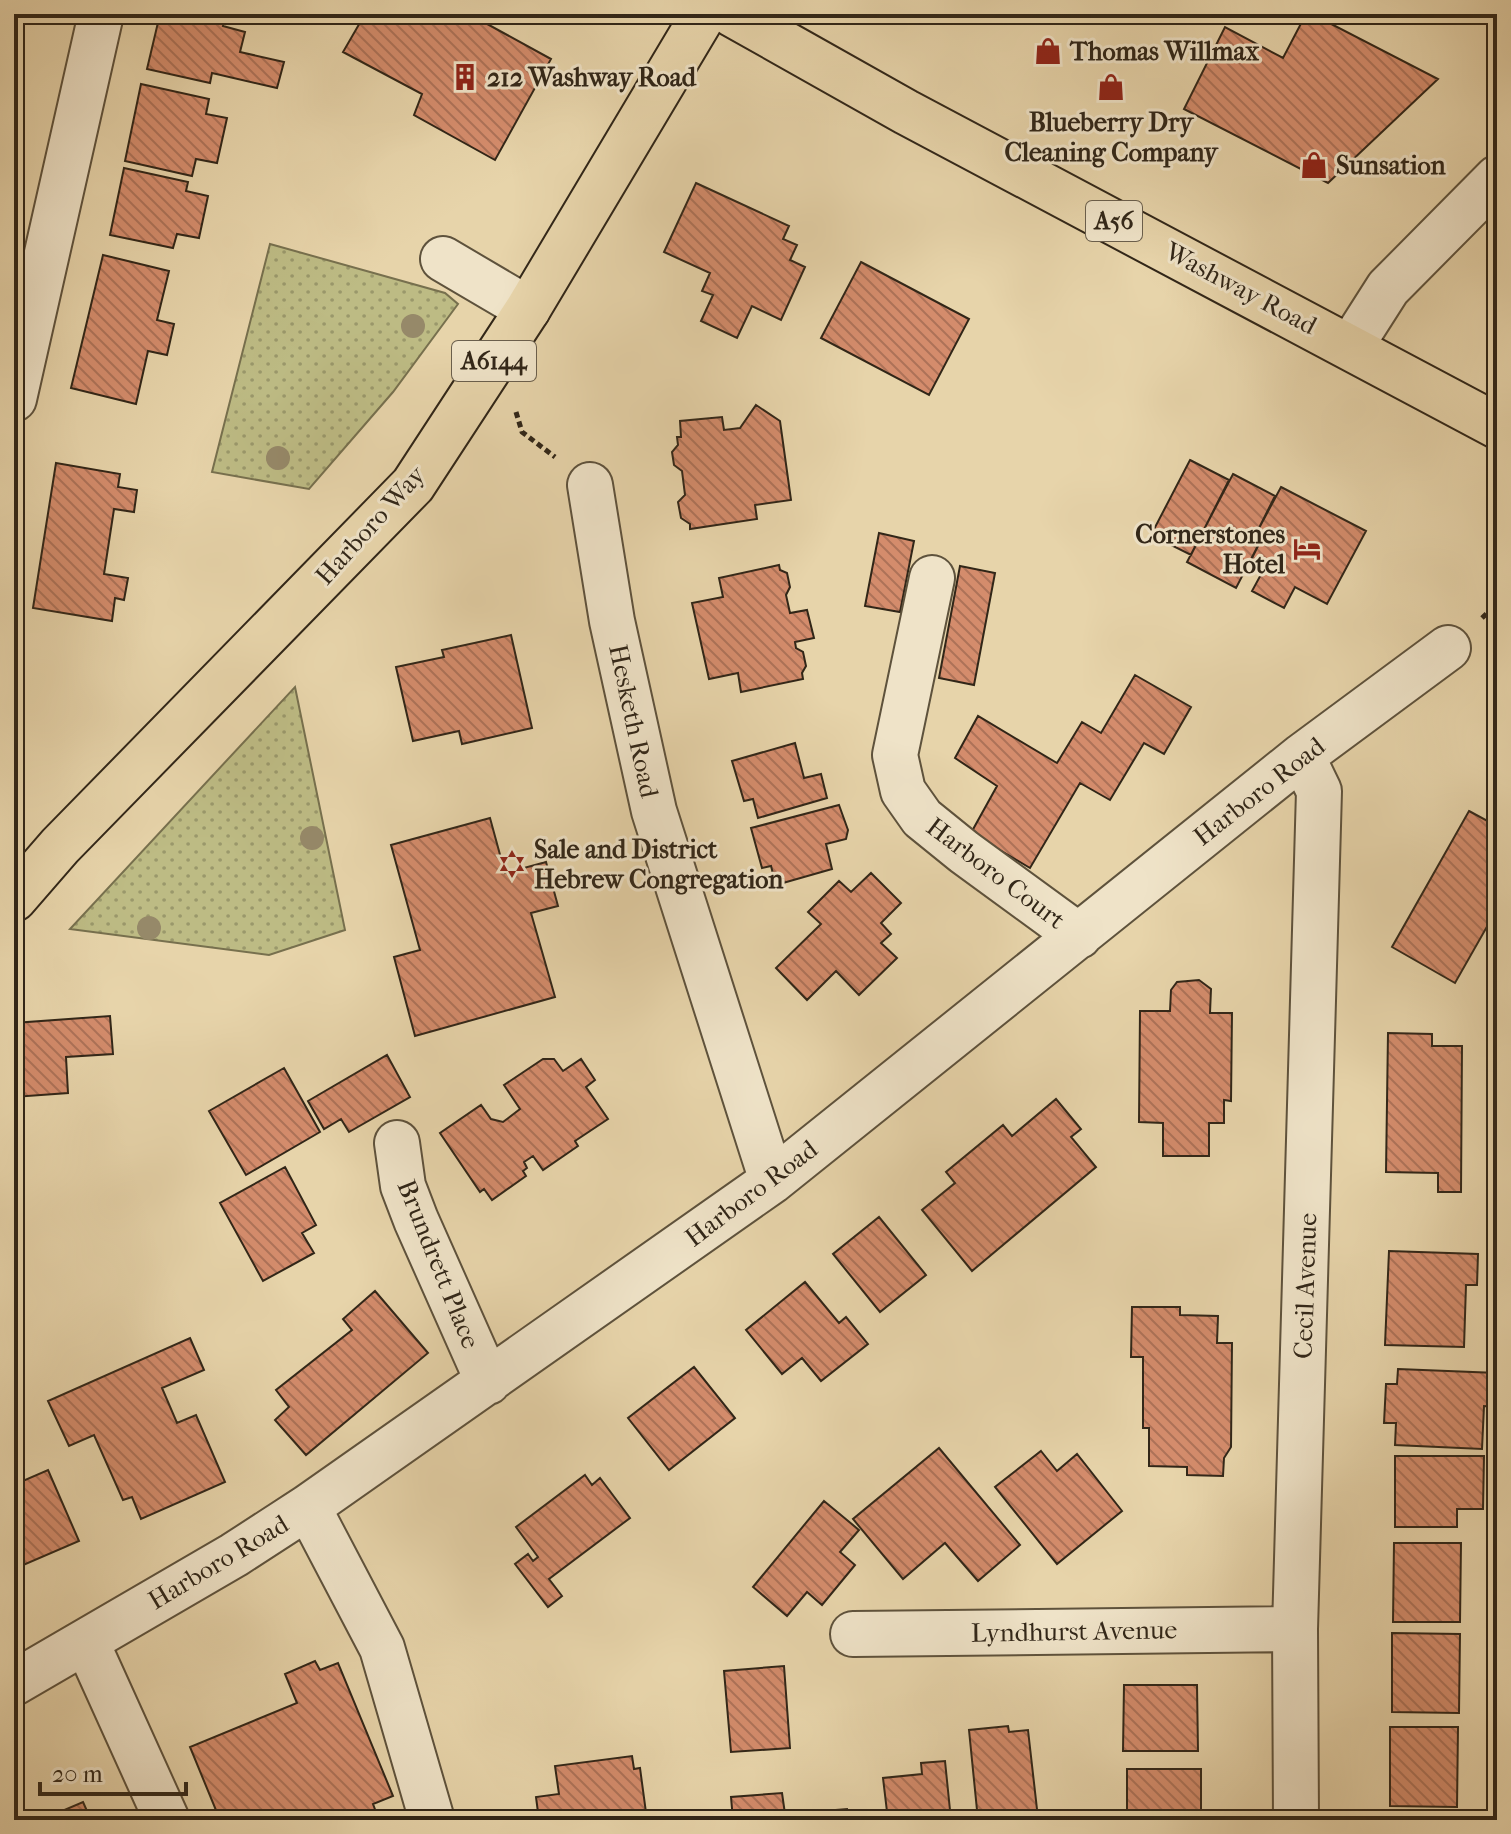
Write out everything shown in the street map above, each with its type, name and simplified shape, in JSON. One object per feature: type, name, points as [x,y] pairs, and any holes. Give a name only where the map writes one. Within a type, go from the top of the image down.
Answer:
[{"type":"main road","name":"Harboro Way","points":[[14,899],[60,846],[413,485],[528,309],[704,14]]},
{"type":"main road","name":"Washway Road","points":[[732,14],[906,112],[1497,426]]},
{"type":"street","points":[[14,399],[101,14]]},
{"type":"street","points":[[1351,346],[1388,288],[1497,178]]},
{"type":"street","points":[[443,259],[528,309]]},
{"type":"street","name":"Hesketh Road","points":[[590,485],[612,621],[654,811],[772,1181]]},
{"type":"street","name":"Harboro Court","points":[[932,578],[895,755],[903,791],[932,827],[1079,936]]},
{"type":"street","name":"Harboro Road","points":[[14,1683],[234,1555],[308,1507],[772,1181],[1302,756],[1448,648]]},
{"type":"street","name":"Cecil Avenue","points":[[1296,1820],[1295,1629],[1319,791],[1302,756]]},
{"type":"street","name":"Brundrett Place","points":[[397,1143],[403,1186],[488,1382]]},
{"type":"street","points":[[308,1507],[382,1648],[432,1820]]},
{"type":"street","name":"Lyndhurst Avenue","points":[[853,1634],[1295,1629]]},
{"type":"street","points":[[86,1641],[167,1820]]},
{"type":"path","points":[[498,355],[522,432],[590,485]]},
{"type":"shaded area","points":[[270,244],[445,293],[458,304],[393,392],[309,489],[212,472]]},
{"type":"shaded area","points":[[295,687],[345,930],[269,955],[70,929]]},
{"type":"building","points":[[160,14],[226,14],[223,26],[245,32],[240,52],[284,62],[277,88],[212,73],[210,83],[147,69]]},
{"type":"building","name":"212 Washway Road","points":[[365,14],[469,14],[551,59],[495,160],[414,115],[422,94],[343,52]]},
{"type":"building","points":[[1306,14],[1312,14],[1438,79],[1328,183],[1184,109],[1225,27],[1283,58]]},
{"type":"building","points":[[141,84],[209,99],[206,114],[227,118],[217,163],[196,159],[192,176],[125,161]]},
{"type":"building","points":[[124,168],[188,182],[186,191],[208,196],[199,238],[177,234],[173,248],[110,235]]},
{"type":"building","points":[[696,183],[789,226],[783,239],[797,245],[790,260],[805,267],[781,320],[752,306],[737,338],[701,321],[713,295],[702,291],[710,273],[664,252]]},
{"type":"building","points":[[103,255],[169,271],[157,320],[174,324],[167,355],[148,351],[136,404],[71,388]]},
{"type":"building","points":[[861,262],[969,319],[929,395],[821,338]]},
{"type":"building","points":[[756,405],[780,421],[791,500],[755,505],[757,519],[690,529],[690,524],[681,518],[678,502],[685,495],[682,471],[674,465],[672,452],[678,445],[677,437],[681,437],[680,421],[722,417],[724,430],[740,428]]},
{"type":"building","points":[[1190,460],[1229,480],[1191,555],[1151,535]]},
{"type":"building","points":[[56,463],[120,474],[118,487],[137,490],[134,512],[114,509],[104,574],[128,578],[124,600],[115,598],[112,621],[33,608]]},
{"type":"building","points":[[1233,474],[1275,496],[1257,532],[1263,536],[1236,588],[1187,562]]},
{"type":"building","name":"Cornerstones Hotel","points":[[1281,487],[1366,531],[1327,604],[1295,587],[1284,608],[1252,591],[1264,569],[1250,562],[1263,536],[1257,532]]},
{"type":"building","points":[[879,533],[914,541],[900,612],[865,606]]},
{"type":"building","points":[[779,565],[780,570],[787,573],[790,587],[786,595],[790,613],[807,610],[814,638],[795,642],[796,648],[803,652],[806,666],[803,679],[741,692],[738,673],[709,679],[692,603],[723,597],[719,578]]},
{"type":"building","points":[[960,566],[995,573],[974,685],[939,678]]},
{"type":"building","points":[[511,635],[532,728],[462,744],[459,731],[413,741],[396,667],[444,657],[442,650]]},
{"type":"building","points":[[1135,675],[1191,707],[1164,754],[1144,743],[1110,800],[1080,783],[1030,868],[971,833],[997,786],[955,758],[978,716],[1057,763],[1082,722],[1101,733]]},
{"type":"building","points":[[795,743],[804,778],[821,774],[827,798],[758,818],[753,799],[744,801],[732,761]]},
{"type":"building","points":[[839,805],[848,830],[846,839],[826,844],[832,869],[776,885],[771,866],[762,868],[751,828]]},
{"type":"building","points":[[1469,811],[1497,826],[1497,909],[1455,983],[1392,947]]},
{"type":"building","points":[[490,818],[505,873],[546,862],[558,906],[531,913],[555,997],[415,1036],[394,957],[420,950],[391,845]]},
{"type":"building","points":[[871,873],[901,903],[881,923],[891,934],[881,943],[897,958],[859,995],[836,971],[807,1000],[776,968],[821,924],[808,912],[839,881],[851,892]]},
{"type":"building","points":[[1199,980],[1211,989],[1210,1013],[1232,1013],[1231,1101],[1224,1100],[1224,1123],[1209,1123],[1209,1156],[1163,1156],[1163,1123],[1139,1122],[1140,1011],[1170,1011],[1171,990],[1177,982]]},
{"type":"building","points":[[110,1016],[113,1054],[66,1057],[68,1093],[14,1097],[14,1023]]},
{"type":"building","points":[[1388,1033],[1432,1034],[1432,1046],[1462,1046],[1461,1192],[1438,1192],[1438,1173],[1386,1172]]},
{"type":"building","points":[[387,1055],[410,1097],[349,1132],[341,1119],[324,1129],[308,1101]]},
{"type":"building","points":[[543,1059],[554,1059],[563,1071],[581,1059],[595,1080],[586,1087],[608,1119],[575,1141],[578,1146],[543,1170],[533,1156],[524,1162],[526,1176],[492,1200],[484,1189],[480,1192],[440,1133],[481,1105],[491,1119],[503,1122],[520,1109],[504,1085]]},
{"type":"building","points":[[284,1068],[320,1132],[246,1175],[209,1111]]},
{"type":"building","points":[[1056,1099],[1081,1129],[1071,1137],[1096,1167],[972,1271],[922,1210],[955,1183],[946,1172],[1003,1125],[1012,1136]]},
{"type":"building","points":[[285,1167],[316,1225],[302,1233],[314,1253],[263,1281],[220,1203]]},
{"type":"building","points":[[879,1217],[926,1275],[880,1312],[833,1254]]},
{"type":"building","points":[[1389,1251],[1478,1254],[1477,1285],[1466,1285],[1464,1347],[1385,1345]]},
{"type":"building","points":[[805,1282],[839,1323],[846,1317],[868,1344],[821,1381],[802,1358],[782,1374],[746,1330]]},
{"type":"building","points":[[375,1291],[428,1353],[306,1455],[275,1420],[289,1407],[276,1390],[352,1330],[343,1319]]},
{"type":"building","points":[[1132,1307],[1180,1307],[1180,1315],[1218,1316],[1217,1343],[1232,1343],[1231,1447],[1224,1458],[1223,1476],[1187,1475],[1187,1467],[1149,1466],[1149,1428],[1143,1428],[1143,1357],[1131,1357]]},
{"type":"building","points":[[190,1338],[204,1370],[162,1388],[177,1423],[196,1415],[225,1482],[141,1519],[132,1497],[123,1500],[94,1435],[69,1446],[48,1401]]},
{"type":"building","points":[[694,1367],[735,1418],[669,1470],[628,1418]]},
{"type":"building","points":[[1398,1369],[1497,1373],[1497,1407],[1484,1406],[1482,1449],[1395,1445],[1396,1423],[1384,1423],[1386,1384],[1397,1384]]},
{"type":"building","points":[[939,1448],[1020,1545],[978,1581],[945,1543],[903,1579],[853,1519]]},
{"type":"building","points":[[1041,1451],[1057,1471],[1077,1454],[1122,1511],[1057,1564],[995,1487]]},
{"type":"building","points":[[1395,1456],[1484,1456],[1483,1509],[1457,1509],[1457,1527],[1395,1527]]},
{"type":"building","points":[[48,1470],[79,1541],[14,1569],[14,1480],[16,1484]]},
{"type":"building","points":[[585,1475],[592,1485],[600,1478],[630,1518],[549,1579],[562,1596],[548,1607],[515,1564],[528,1554],[533,1561],[538,1557],[516,1527]]},
{"type":"building","points":[[824,1501],[859,1530],[840,1552],[855,1565],[822,1605],[807,1592],[787,1616],[753,1587]]},
{"type":"building","points":[[1394,1543],[1461,1543],[1460,1622],[1393,1622]]},
{"type":"building","points":[[1392,1633],[1460,1634],[1459,1713],[1392,1712]]},
{"type":"building","points":[[315,1661],[320,1670],[338,1663],[393,1796],[373,1804],[379,1820],[220,1820],[190,1747],[297,1703],[285,1674]]},
{"type":"building","points":[[784,1666],[790,1748],[731,1752],[724,1671]]},
{"type":"building","points":[[1124,1685],[1197,1685],[1198,1751],[1123,1751]]},
{"type":"building","points":[[1008,1726],[1009,1732],[1028,1730],[1038,1818],[978,1820],[969,1730]]},
{"type":"building","points":[[1390,1727],[1458,1727],[1457,1807],[1390,1806]]},
{"type":"building","points":[[632,1756],[634,1769],[640,1768],[647,1820],[539,1820],[536,1797],[559,1794],[555,1766]]},
{"type":"building","points":[[945,1761],[951,1820],[888,1820],[883,1778],[922,1774],[921,1763]]},
{"type":"building","points":[[1127,1769],[1201,1769],[1201,1820],[1127,1820]]},
{"type":"building","points":[[782,1793],[785,1814],[847,1809],[848,1820],[733,1820],[731,1797]]},
{"type":"building","points":[[83,1802],[91,1820],[41,1820]]},
{"type":"place","name":"Thomas Willmax","points":[[1048,51]]},
{"type":"place","name":"212 Washway Road","points":[[465,77]]},
{"type":"place","name":"Blueberry Dry Cleaning Company","points":[[1111,87]]},
{"type":"place","name":"Sunsation","points":[[1314,165]]},
{"type":"place","name":"Cornerstones Hotel","points":[[1307,549]]},
{"type":"place","name":"Sale and District Hebrew Congregation","points":[[512,864]]}]
